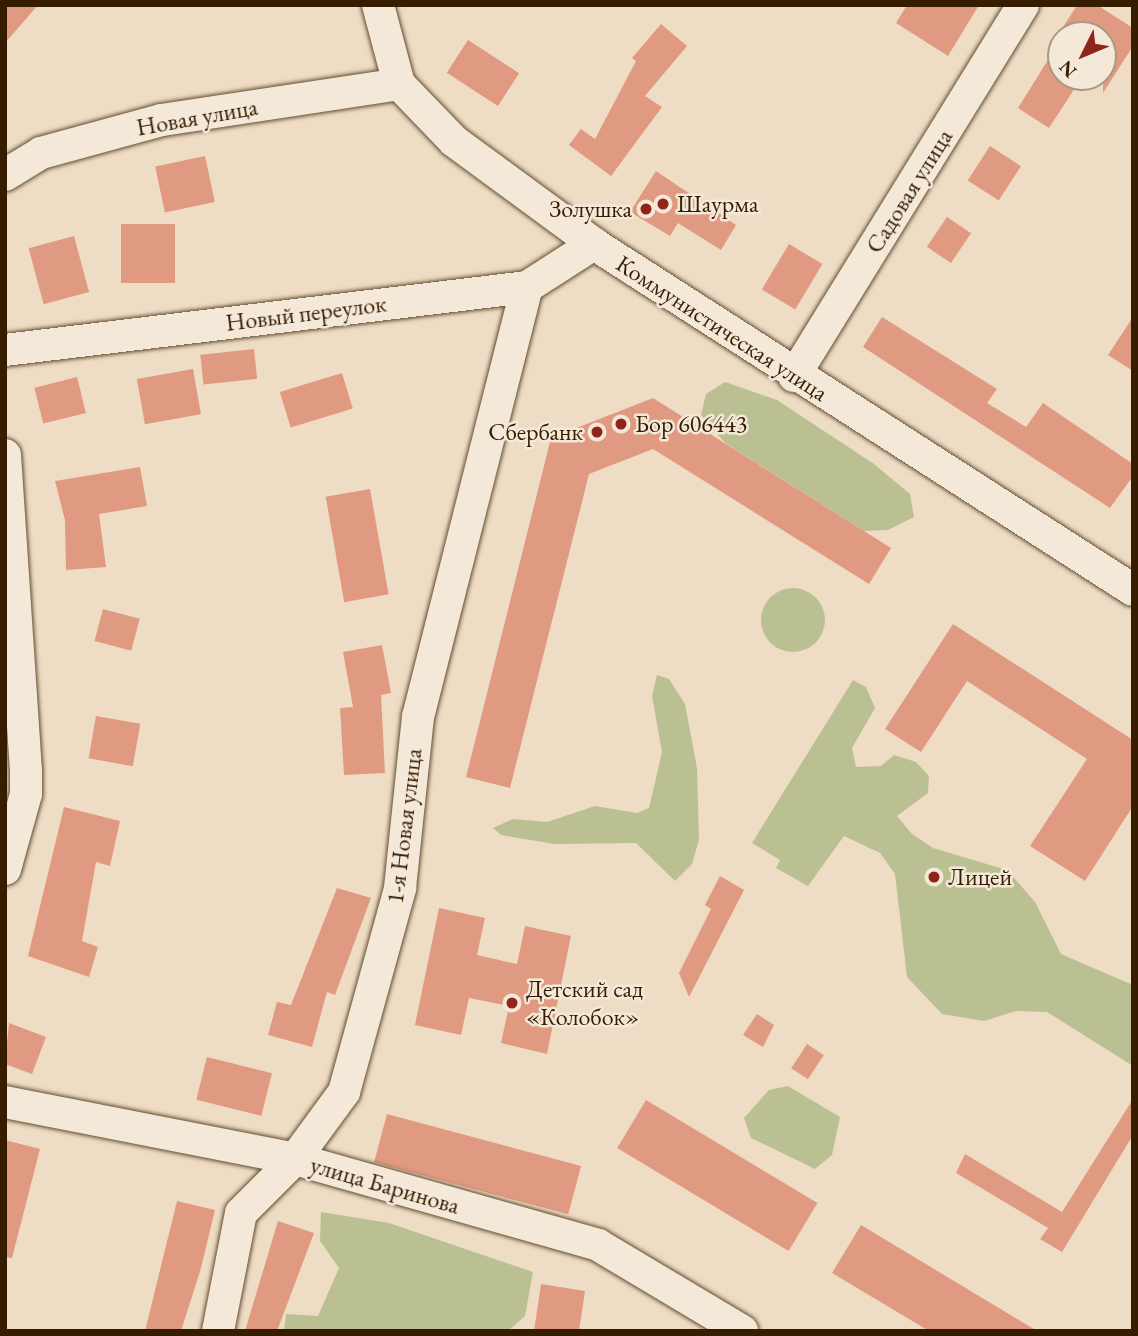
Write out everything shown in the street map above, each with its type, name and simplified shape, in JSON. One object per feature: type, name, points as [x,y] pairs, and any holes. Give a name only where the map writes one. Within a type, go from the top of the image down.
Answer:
[{"type":"street","name":"Коммунистическая улица","points":[[378,5],[399,83],[454,141],[594,244],[794,376],[1130,584]]},
{"type":"street","name":"Садовая улица","points":[[794,376],[1023,5]]},
{"type":"street","name":"Новая улица","points":[[5,175],[41,153],[162,120],[399,83]]},
{"type":"street","name":"Новый переулок","points":[[5,350],[527,287],[594,244]]},
{"type":"street","name":"1-я Новая улица","points":[[218,1331],[241,1213],[295,1159],[344,1092],[400,888],[418,717],[527,287]]},
{"type":"street","points":[[5,455],[26,794],[5,869]]},
{"type":"street","name":"улица Баринова","points":[[5,1102],[295,1159],[598,1245],[742,1331]]},
{"type":"green space","points":[[725,382],[777,400],[874,464],[910,494],[914,517],[888,530],[864,531],[725,443],[701,415],[706,394]]},
{"type":"green space","points":[[793,588],[805,590],[816,597],[823,608],[823,632],[816,643],[805,650],[793,652],[781,650],[770,643],[763,632],[761,620],[763,608],[770,597],[781,590]]},
{"type":"green space","points":[[657,675],[669,679],[685,704],[697,768],[699,840],[692,864],[675,881],[636,843],[555,844],[501,835],[493,828],[513,819],[547,822],[595,806],[637,813],[649,808],[662,752],[652,696]]},
{"type":"green space","points":[[853,680],[866,687],[875,708],[852,748],[856,767],[881,766],[894,755],[916,762],[929,776],[928,793],[897,816],[912,834],[933,848],[1007,870],[1035,902],[1061,954],[1133,985],[1133,1066],[1047,1012],[1016,1011],[984,1021],[942,1014],[907,977],[895,874],[880,853],[844,836],[808,886],[776,868],[780,860],[752,843]]},
{"type":"green space","points":[[788,1086],[840,1117],[832,1155],[815,1169],[751,1138],[744,1118],[769,1090]]},
{"type":"green space","points":[[321,1212],[389,1223],[533,1272],[525,1316],[508,1331],[284,1331],[286,1314],[318,1316],[339,1268],[320,1241]]},
{"type":"building","points":[[5,5],[38,5],[5,43]]},
{"type":"building","points":[[907,5],[979,5],[948,56],[896,23]]},
{"type":"building","points":[[1077,5],[1097,5],[1133,28],[1133,46],[1117,71],[1117,21],[1067,21]]},
{"type":"building","points":[[661,24],[687,46],[645,96],[662,107],[611,176],[569,145],[581,129],[595,139],[636,61],[632,58]]},
{"type":"building","points":[[468,40],[519,73],[498,106],[447,73]]},
{"type":"building","points":[[1047,61],[1047,91],[1073,91],[1049,128],[1018,108]]},
{"type":"building","points":[[990,146],[1021,166],[999,201],[968,180]]},
{"type":"building","points":[[205,156],[215,202],[165,213],[155,167]]},
{"type":"building","points":[[656,171],[736,225],[721,250],[678,223],[670,236],[630,212]]},
{"type":"building","points":[[947,217],[971,233],[951,263],[927,247]]},
{"type":"building","points":[[121,224],[175,224],[175,283],[121,283]]},
{"type":"building","points":[[74,236],[89,292],[44,304],[29,248]]},
{"type":"building","points":[[789,244],[822,264],[795,310],[762,289]]},
{"type":"building","points":[[882,317],[997,389],[987,403],[1026,427],[1043,403],[1133,464],[1133,476],[1110,508],[863,347]]},
{"type":"building","points":[[1133,317],[1133,371],[1108,355]]},
{"type":"building","points":[[254,349],[257,379],[203,384],[200,355]]},
{"type":"building","points":[[193,369],[201,414],[145,424],[137,379]]},
{"type":"building","points":[[342,373],[353,408],[291,427],[280,392]]},
{"type":"building","points":[[77,377],[86,413],[43,424],[34,388]]},
{"type":"building","points":[[653,398],[891,548],[869,584],[653,449],[589,474],[510,788],[466,777],[551,438]]},
{"type":"building","points":[[140,467],[147,506],[99,514],[106,567],[66,570],[65,520],[55,481]]},
{"type":"building","points":[[370,489],[389,594],[344,602],[326,497]]},
{"type":"building","points":[[103,609],[140,619],[131,651],[94,641]]},
{"type":"building","points":[[953,624],[1133,740],[1133,806],[1085,881],[1030,846],[1087,759],[967,681],[921,752],[885,729]]},
{"type":"building","points":[[382,645],[391,693],[381,695],[385,773],[344,775],[340,708],[353,707],[343,652]]},
{"type":"building","points":[[96,716],[140,724],[133,766],[89,758]]},
{"type":"building","points":[[64,807],[120,821],[110,866],[96,862],[82,941],[98,947],[89,977],[28,956]]},
{"type":"building","points":[[720,876],[744,890],[689,997],[679,973],[711,909],[705,905]]},
{"type":"building","points":[[337,888],[371,898],[335,995],[327,992],[312,1047],[268,1035],[277,1002],[291,1005]]},
{"type":"building","points":[[439,908],[485,918],[477,955],[517,964],[525,926],[571,936],[547,1054],[501,1043],[509,1006],[469,998],[461,1035],[415,1025]]},
{"type":"building","points":[[757,1014],[774,1025],[763,1047],[743,1035]]},
{"type":"building","points":[[9,1023],[46,1037],[32,1074],[5,1064]]},
{"type":"building","points":[[807,1044],[824,1055],[808,1079],[791,1068]]},
{"type":"building","points":[[207,1057],[272,1073],[261,1116],[196,1100]]},
{"type":"building","points":[[1133,1099],[1133,1135],[1062,1252],[1040,1239],[1048,1228],[956,1173],[965,1154],[1062,1212]]},
{"type":"building","points":[[646,1100],[817,1203],[789,1251],[617,1148]]},
{"type":"building","points":[[387,1114],[581,1166],[568,1214],[374,1162]]},
{"type":"building","points":[[5,1140],[40,1149],[12,1258],[5,1257]]},
{"type":"building","points":[[177,1201],[215,1210],[201,1268],[181,1331],[145,1331]]},
{"type":"building","points":[[278,1221],[314,1233],[277,1331],[245,1331]]},
{"type":"building","points":[[861,1225],[1037,1331],[929,1331],[832,1273]]},
{"type":"building","points":[[541,1284],[585,1291],[579,1331],[534,1331]]},
{"type":"place","name":"Шаурма","points":[[663,204]]},
{"type":"place","name":"Золушка","points":[[646,209]]},
{"type":"place","name":"Бор 606443","points":[[621,424]]},
{"type":"place","name":"Сбербанк","points":[[597,432]]},
{"type":"place","name":"Лицей","points":[[934,877]]},
{"type":"place","name":"Детский сад «Колобок»","points":[[512,1003]]}]
